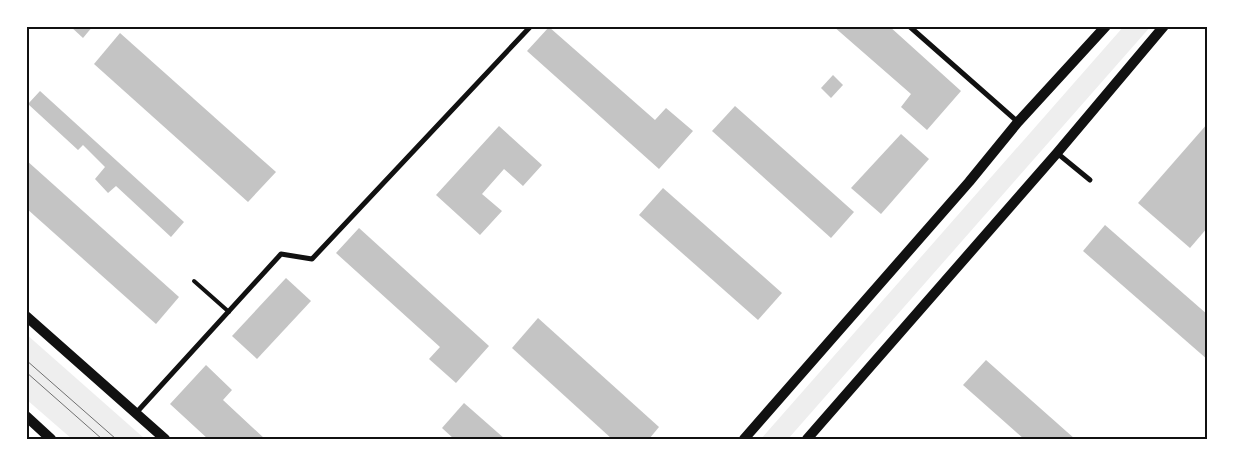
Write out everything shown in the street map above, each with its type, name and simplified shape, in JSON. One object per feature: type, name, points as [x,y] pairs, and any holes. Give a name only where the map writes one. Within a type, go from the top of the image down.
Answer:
[{"type":"main road","points":[[744,439],[969,182],[1018,122],[1106,26]]},
{"type":"main road","points":[[807,439],[1057,153],[1164,26]]},
{"type":"main road","points":[[26,316],[165,439]]},
{"type":"main road","points":[[26,416],[52,439]]},
{"type":"street","points":[[136,414],[281,254],[312,259],[531,26]]},
{"type":"street","points":[[909,26],[1018,122]]},
{"type":"street","points":[[1057,153],[1090,180]]},
{"type":"lane","points":[[194,281],[229,312]]},
{"type":"shaded area","points":[[1124,26],[1151,26],[788,439],[761,439]]},
{"type":"shaded area","points":[[26,334],[145,439],[72,439],[26,399]]},
{"type":"building","points":[[70,26],[93,26],[83,38]]},
{"type":"building","points":[[833,26],[889,26],[961,91],[927,130],[901,107],[911,94]]},
{"type":"building","points":[[549,27],[655,120],[666,108],[693,131],[659,169],[527,51]]},
{"type":"building","points":[[120,33],[276,172],[248,202],[94,64]]},
{"type":"building","points":[[833,75],[843,85],[831,98],[821,88]]},
{"type":"building","points":[[40,91],[184,222],[171,237],[116,186],[108,193],[95,179],[105,167],[83,145],[78,150],[28,104]]},
{"type":"building","points":[[735,106],[854,212],[831,238],[712,131]]},
{"type":"building","points":[[1208,123],[1208,227],[1190,248],[1138,203]]},
{"type":"building","points":[[499,126],[542,165],[523,186],[504,169],[482,194],[502,211],[480,235],[436,195]]},
{"type":"building","points":[[901,134],[929,159],[881,214],[851,188]]},
{"type":"building","points":[[26,160],[179,297],[156,324],[26,208]]},
{"type":"building","points":[[663,188],[782,293],[758,320],[639,215]]},
{"type":"building","points":[[1105,225],[1208,315],[1208,360],[1083,251]]},
{"type":"building","points":[[359,228],[489,346],[456,383],[429,359],[440,347],[336,253]]},
{"type":"building","points":[[286,278],[311,301],[257,359],[232,336]]},
{"type":"building","points":[[538,318],[659,427],[649,439],[612,439],[512,348]]},
{"type":"building","points":[[986,360],[1075,439],[1024,439],[963,385]]},
{"type":"building","points":[[206,365],[232,390],[223,400],[265,439],[208,439],[170,404]]},
{"type":"building","points":[[464,403],[505,439],[454,439],[442,428]]},
{"type":"tram line","points":[[26,360],[116,439]]},
{"type":"tram line","points":[[26,372],[102,439]]}]
